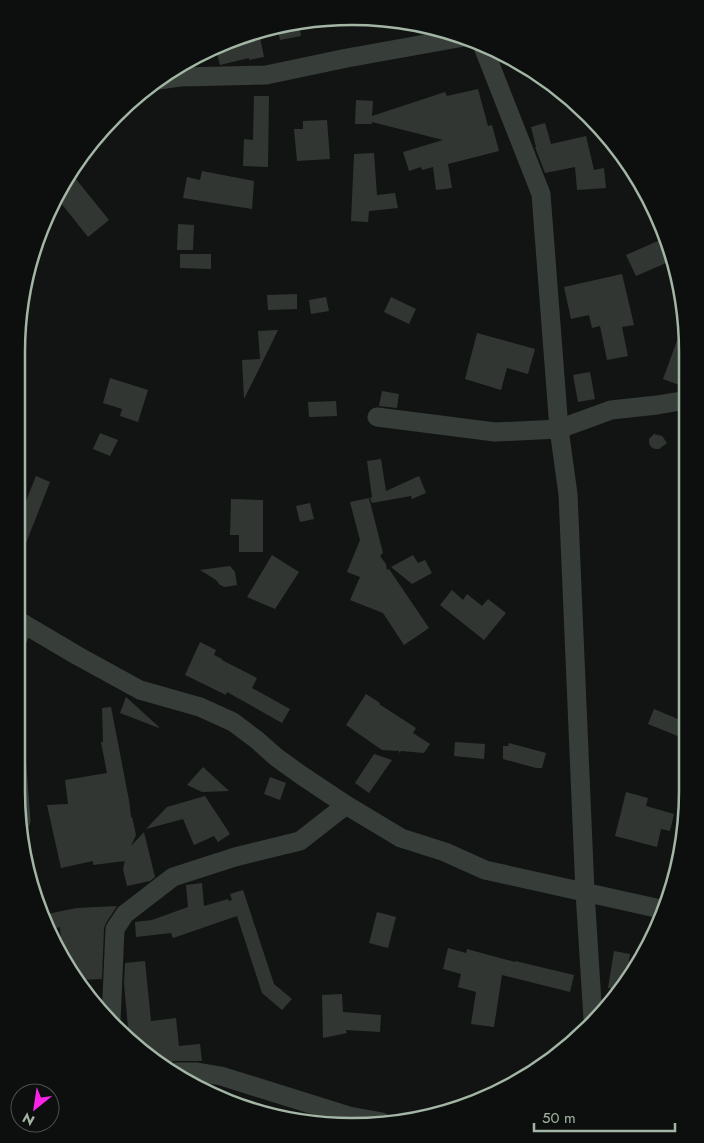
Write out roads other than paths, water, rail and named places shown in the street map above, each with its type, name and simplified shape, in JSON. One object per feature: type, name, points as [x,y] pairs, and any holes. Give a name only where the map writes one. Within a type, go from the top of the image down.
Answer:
[{"type":"street","points":[[174,78],[266,75],[449,40]]},
{"type":"street","points":[[486,54],[540,194],[560,429],[568,494],[585,892],[593,1012]]},
{"type":"street","points":[[377,417],[495,432],[560,429],[611,410],[679,401]]},
{"type":"street","points":[[25,630],[78,656],[140,690],[200,707],[233,722],[276,757],[346,805],[401,838],[445,852],[485,870],[657,908]]},
{"type":"street","points":[[111,1012],[115,929],[125,914],[173,877],[235,857],[300,841],[346,805]]},
{"type":"street","points":[[185,1072],[221,1076],[358,1118]]}]
